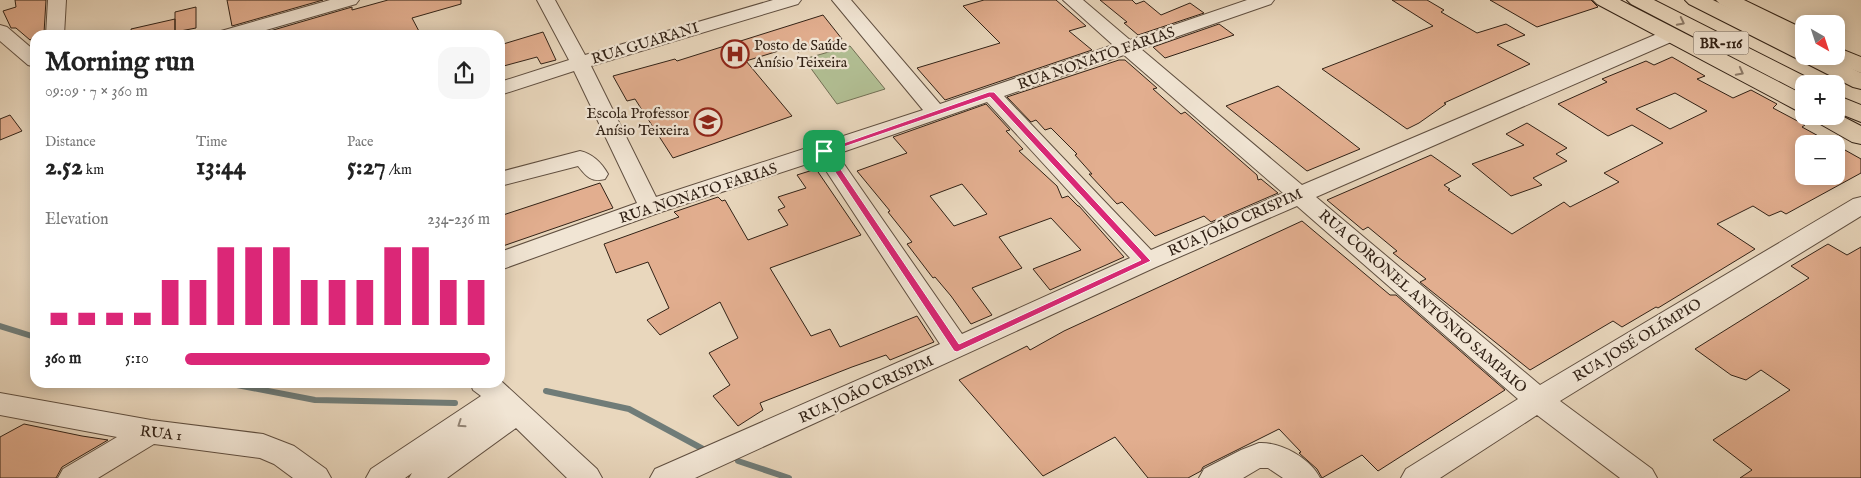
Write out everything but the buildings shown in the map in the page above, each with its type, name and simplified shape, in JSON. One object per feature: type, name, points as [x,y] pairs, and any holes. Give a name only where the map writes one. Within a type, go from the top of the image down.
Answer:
[{"type":"main road","name":"BR-116","points":[[1604,0],[1795,101]]},
{"type":"main road","name":"BR-116","points":[[1638,0],[1795,80]]},
{"type":"main road","name":"BR-116","points":[[1696,0],[1795,49]]},
{"type":"main road","name":"BR-116","points":[[1733,1],[1795,33]]},
{"type":"main road","points":[[1845,58],[1861,66]]},
{"type":"main road","points":[[1828,65],[1861,82]]},
{"type":"main road","points":[[1845,107],[1861,115]]},
{"type":"main road","points":[[1841,125],[1861,136]]},
{"type":"street","points":[[55,30],[57,0]]},
{"type":"street","points":[[245,30],[350,0]]},
{"type":"street","points":[[546,0],[580,63],[650,207]]},
{"type":"street","name":"RUA GUARANI","points":[[505,87],[792,0]]},
{"type":"street","points":[[841,0],[936,113]]},
{"type":"street","name":"RUA CORONEL ANTÔNIO SAMPAIO","points":[[1072,0],[1538,400],[1642,478]]},
{"type":"street","name":"RUA NONATO FARIAS","points":[[505,259],[650,207],[824,151],[1265,0]]},
{"type":"street","points":[[0,31],[30,57]]},
{"type":"street","name":"RUA JOÃO CRISPIM","points":[[664,478],[1299,194],[1671,35]]},
{"type":"street","points":[[992,94],[1147,261]]},
{"type":"street","points":[[824,151],[957,348]]},
{"type":"street","points":[[505,178],[580,158],[584,159],[597,174]]},
{"type":"street","name":"RUA JOSÉ OLÍMPIO","points":[[1416,478],[1538,400],[1861,205]]},
{"type":"street","points":[[381,478],[500,397]]},
{"type":"street","points":[[424,478],[500,397]]},
{"type":"street","points":[[500,397],[587,478]]},
{"type":"street","name":"RUA 1","points":[[0,404],[151,432],[263,446],[284,455],[316,478]]},
{"type":"street","points":[[73,478],[151,432]]},
{"type":"street","points":[[1214,478],[1230,471],[1254,456],[1263,454],[1277,457],[1305,478]]},
{"type":"green space","points":[[850,46],[885,89],[837,104],[804,59]]},
{"type":"waterway","points":[[0,326],[30,335]]},
{"type":"waterway","points":[[252,388],[315,400],[455,403]]},
{"type":"waterway","points":[[546,391],[629,409],[703,449]]},
{"type":"waterway","points":[[738,461],[789,478]]},
{"type":"place","name":"Posto de Saúde Anísio Teixeira","points":[[735,54]]},
{"type":"place","name":"Escola Professor Anísio Teixeira","points":[[708,122]]},
{"type":"route","points":[[992,94],[1147,261],[957,348],[824,151],[992,94]]}]
